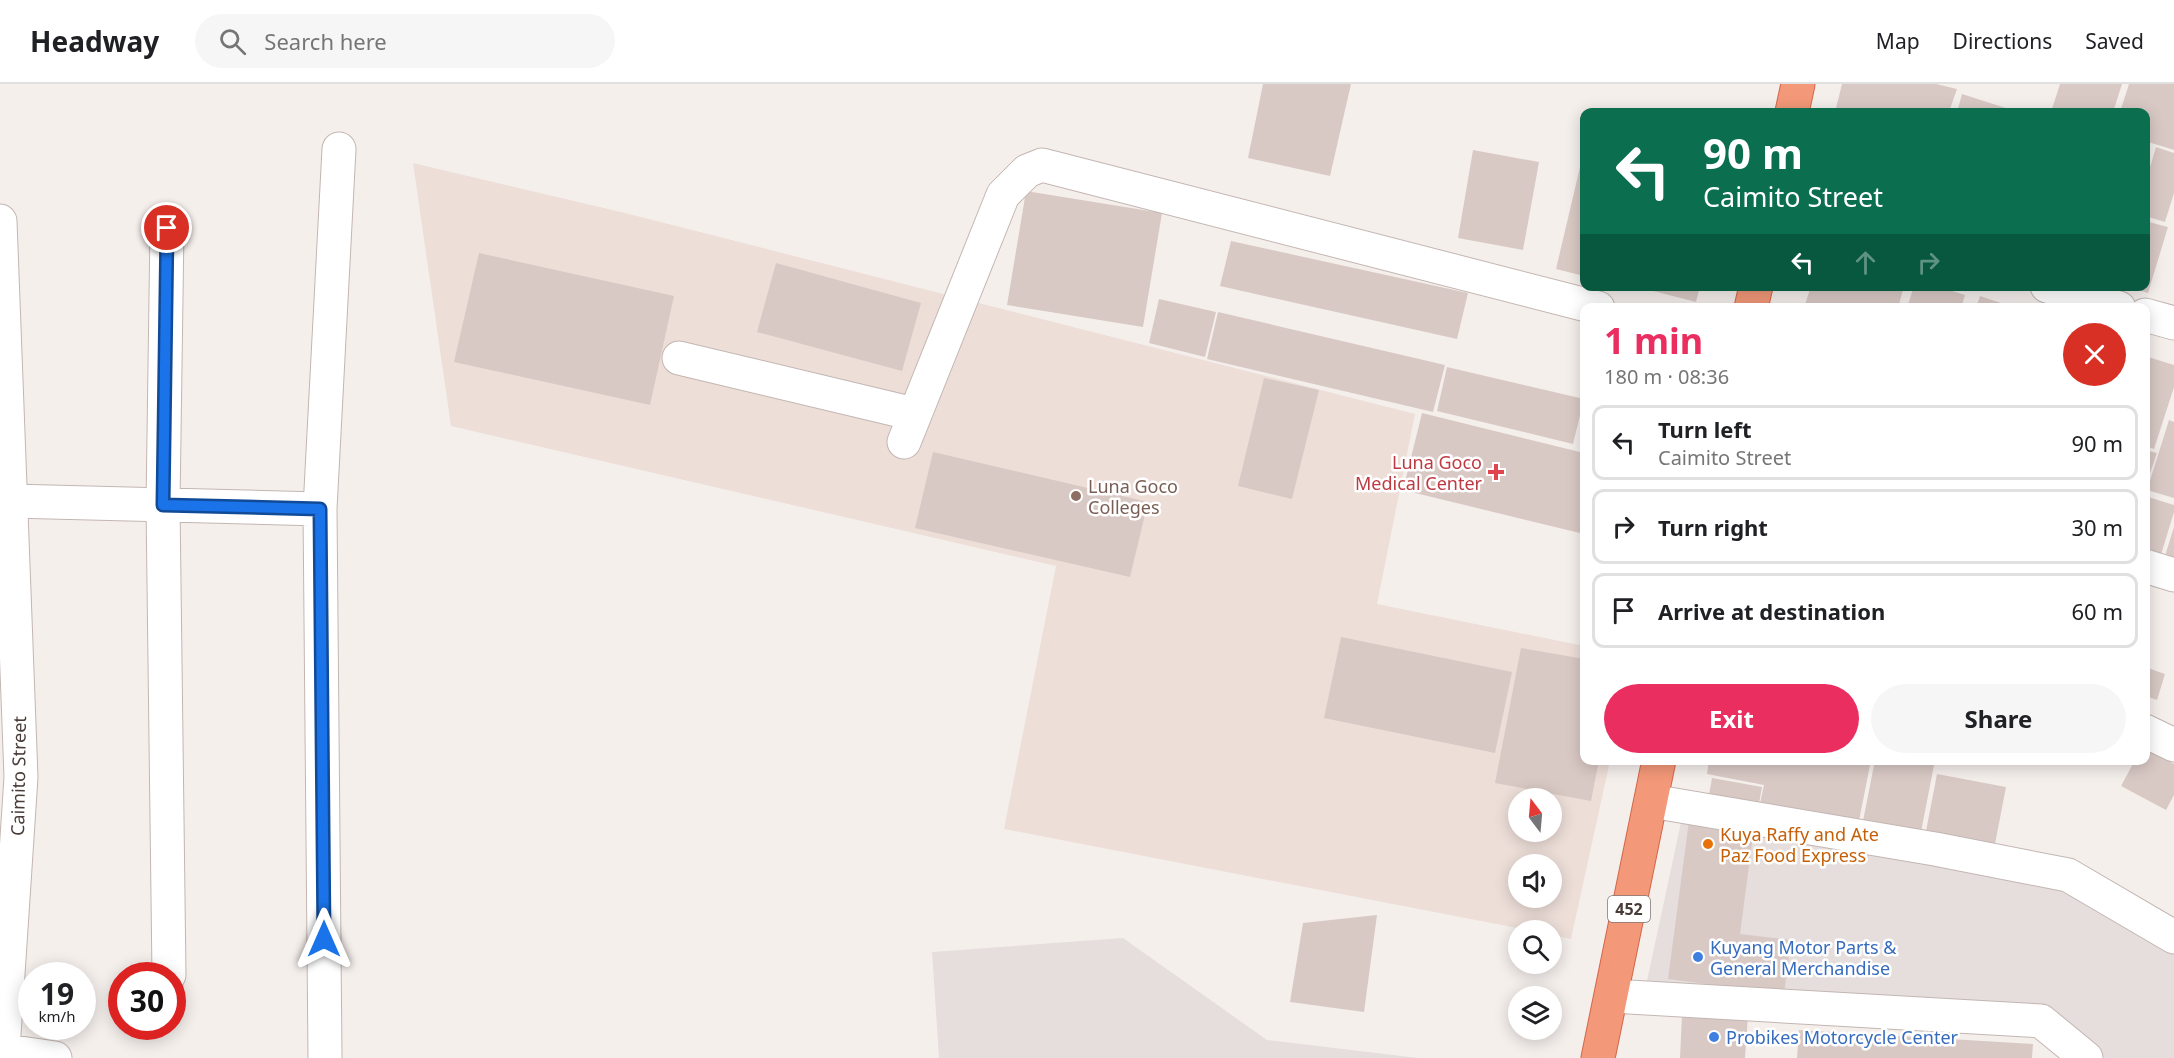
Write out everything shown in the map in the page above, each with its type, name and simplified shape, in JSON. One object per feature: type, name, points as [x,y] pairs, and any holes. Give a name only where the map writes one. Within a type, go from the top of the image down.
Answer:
[{"type":"highway","points":[[1793,108],[1798,84]]},
{"type":"highway","name":"452","points":[[1598,1058],[1658,765]]},
{"type":"street","points":[[325,1058],[320,509],[339,149]]},
{"type":"street","points":[[679,358],[909,428],[1003,195],[1028,171],[1042,165],[1580,303]]},
{"type":"street","name":"Caimito Street","points":[[0,221],[11,501],[6,533],[21,777],[2,1050]]},
{"type":"street","points":[[167,228],[163,505],[169,962]]},
{"type":"street","points":[[2063,291],[2103,303]]},
{"type":"street","points":[[2150,316],[2174,323]]},
{"type":"street","points":[[11,501],[320,509]]},
{"type":"street","points":[[2150,568],[2174,575]]},
{"type":"street","points":[[2150,733],[2174,745]]},
{"type":"street","points":[[1651,801],[1935,849],[2068,876],[2174,937]]},
{"type":"street","points":[[1612,996],[2042,1021],[2086,1058]]},
{"type":"street","points":[[2,1050],[55,1058]]},
{"type":"shaded area","name":"Luna Goco Colleges","points":[[413,163],[625,213],[1415,414],[1377,604],[1580,645],[1580,765],[1609,765],[1571,939],[1562,937],[1562,920],[1508,920],[1508,926],[1004,829],[1056,566],[451,426]]},
{"type":"shaded area","points":[[1686,799],[2074,865],[2174,920],[2174,1058],[2105,1058],[2050,1014],[1645,990]]},
{"type":"shaded area","points":[[1123,938],[1267,1040],[1418,1058],[939,1058],[932,952]]},
{"type":"building","points":[[1263,84],[1351,84],[1330,176],[1248,158]]},
{"type":"building","points":[[1842,84],[1936,84],[1957,89],[1950,108],[1836,108]]},
{"type":"building","points":[[2060,84],[2122,84],[2114,108],[2052,108]]},
{"type":"building","points":[[2129,84],[2174,84],[2174,150],[2150,143],[2150,108],[2121,108]]},
{"type":"building","points":[[1962,94],[2006,108],[1958,108]]},
{"type":"building","points":[[2156,147],[2174,153],[2174,193],[2165,222],[2150,218],[2150,167]]},
{"type":"building","points":[[1473,150],[1539,162],[1523,250],[1458,238]]},
{"type":"building","points":[[1580,167],[1580,275],[1556,269]]},
{"type":"building","points":[[1026,191],[1162,213],[1143,327],[1007,305]]},
{"type":"building","points":[[2150,222],[2168,227],[2150,286]]},
{"type":"building","points":[[1231,241],[1468,293],[1457,339],[1220,286]]},
{"type":"building","points":[[479,253],[674,296],[650,405],[454,362]]},
{"type":"building","points":[[776,263],[921,303],[902,371],[757,332]]},
{"type":"building","points":[[1653,291],[1699,291],[1696,302]]},
{"type":"building","points":[[1809,291],[1903,291],[1899,303],[1806,303]]},
{"type":"building","points":[[1912,291],[1952,291],[1965,295],[1963,303],[1909,303]]},
{"type":"building","points":[[1980,296],[2001,303],[1978,303]]},
{"type":"building","points":[[1159,299],[1216,312],[1205,357],[1149,343]]},
{"type":"building","points":[[1218,312],[1445,365],[1433,412],[1207,359]]},
{"type":"building","points":[[2150,358],[2174,365],[2174,387],[2154,449],[2150,448]]},
{"type":"building","points":[[1447,367],[1580,398],[1580,415],[1573,444],[1437,411]]},
{"type":"building","points":[[1264,378],[1319,390],[1292,499],[1238,486]]},
{"type":"building","name":"Luna Goco Medical Center","points":[[1422,413],[1580,452],[1580,533],[1403,490]]},
{"type":"building","points":[[2169,420],[2174,422],[2174,498],[2150,491],[2150,480]]},
{"type":"building","points":[[2150,451],[2157,453],[2150,473]]},
{"type":"building","points":[[933,452],[1148,502],[1130,577],[915,528]]},
{"type":"building","points":[[2150,498],[2174,505],[2160,558],[2150,555]]},
{"type":"building","points":[[2174,527],[2174,562],[2164,559]]},
{"type":"building","points":[[1341,637],[1512,672],[1495,753],[1324,718]]},
{"type":"building","points":[[1521,648],[1580,658],[1580,765],[1598,765],[1591,801],[1562,796],[1562,788],[1522,788],[1495,783]]},
{"type":"building","points":[[2150,669],[2165,674],[2157,700],[2150,698]]},
{"type":"building","points":[[2150,752],[2174,764],[2174,795],[2166,810],[2121,786],[2132,765],[2150,765]]},
{"type":"building","points":[[1708,765],[1870,765],[1858,826],[1759,808],[1764,785],[1707,774]]},
{"type":"building","points":[[1874,765],[1934,765],[1921,832],[1863,821]]},
{"type":"building","points":[[1937,774],[2006,787],[1995,844],[1926,831]]},
{"type":"building","points":[[1712,778],[1762,787],[1758,809],[1708,800]]},
{"type":"building","points":[[1690,813],[1755,821],[1740,934],[1791,940],[1784,994],[1668,979]]},
{"type":"building","points":[[1377,915],[1364,1012],[1290,1002],[1303,923]]},
{"type":"building","name":"Probikes Motorcycle Center","points":[[1682,1015],[1748,1016],[1745,1058],[1680,1058]]},
{"type":"building","points":[[1799,1030],[2033,1044],[2032,1058],[1797,1058]]},
{"type":"place","name":"Luna Goco Medical Center","points":[[1496,472]]},
{"type":"place","name":"Luna Goco Colleges","points":[[1076,496]]},
{"type":"place","name":"Kuya Raffy and Ate Paz Food Express","points":[[1708,844]]},
{"type":"place","name":"Kuyang Motor Parts & General Merchandise","points":[[1698,957]]},
{"type":"place","name":"Probikes Motorcycle Center","points":[[1714,1037]]},
{"type":"route","points":[[167,228],[163,505],[320,509],[324,939]]}]
